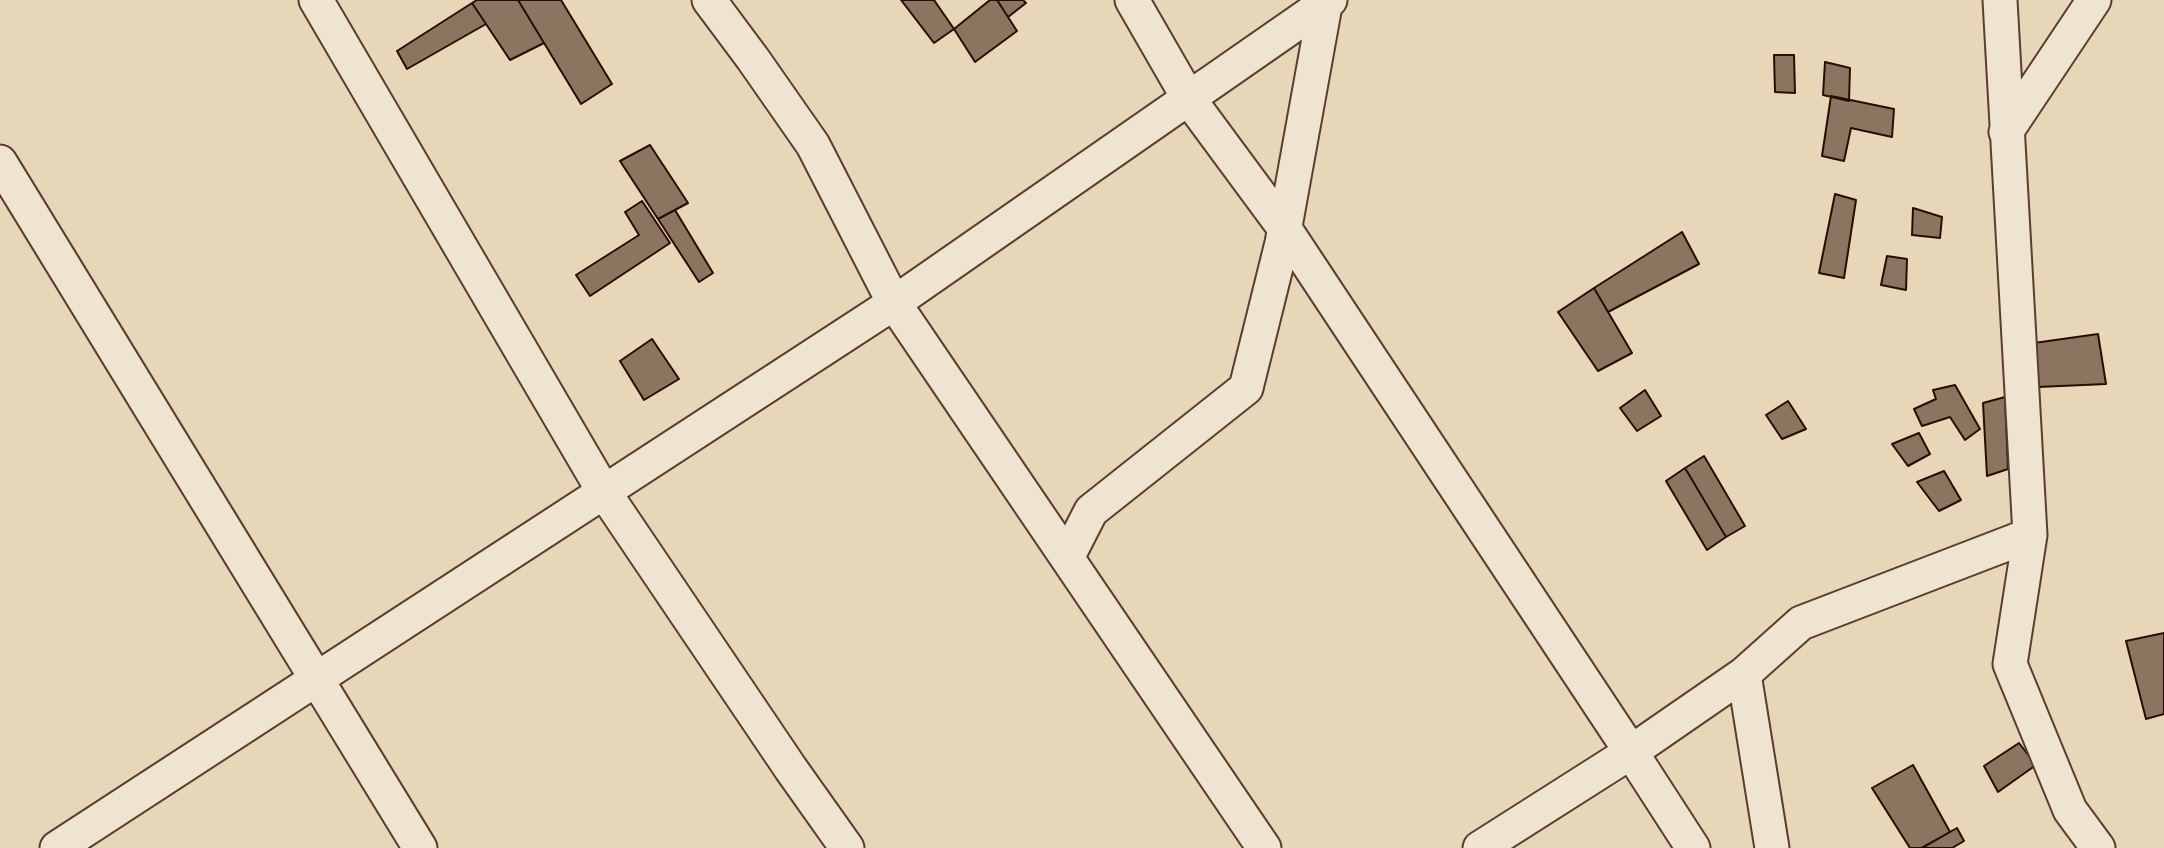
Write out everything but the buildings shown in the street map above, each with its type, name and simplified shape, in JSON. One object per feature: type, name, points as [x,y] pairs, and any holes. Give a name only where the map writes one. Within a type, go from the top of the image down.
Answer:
[{"type":"street","points":[[316,0],[604,492],[847,848]]},
{"type":"street","points":[[709,0],[813,145],[894,303],[1264,848]]},
{"type":"street","points":[[1132,0],[1188,99],[1285,229],[1693,848]]},
{"type":"street","points":[[2000,0],[2030,535],[2010,664],[2070,810],[2098,848]]},
{"type":"street","points":[[2006,132],[2094,0]]},
{"type":"street","points":[[1067,558],[1091,511],[1246,388],[1285,229],[1327,1]]},
{"type":"street","points":[[57,848],[894,303],[1327,1]]},
{"type":"street","points":[[0,162],[420,848]]},
{"type":"street","points":[[1480,848],[1631,752],[1744,674],[1801,623],[2030,535]]},
{"type":"street","points":[[1744,674],[1772,848]]}]
